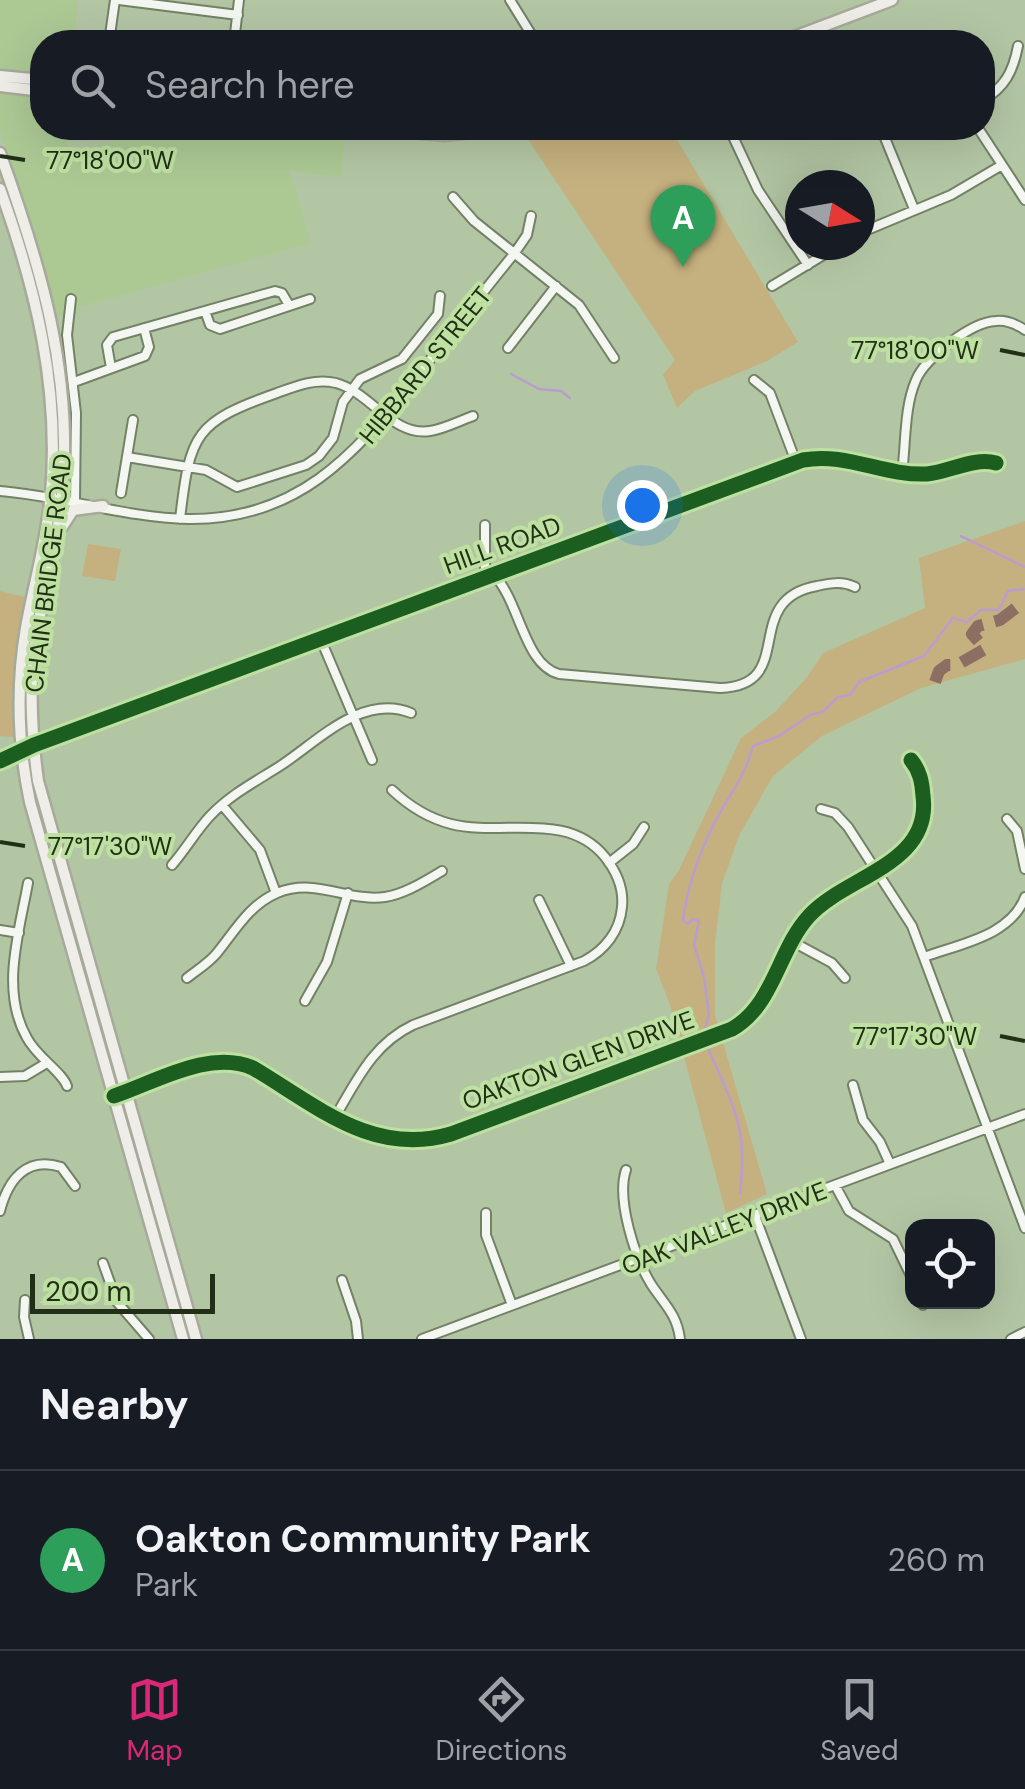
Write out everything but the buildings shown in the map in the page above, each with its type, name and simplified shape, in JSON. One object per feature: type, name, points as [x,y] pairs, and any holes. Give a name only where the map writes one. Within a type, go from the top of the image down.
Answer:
[{"type":"main road","points":[[812,30],[892,0]]},
{"type":"main road","points":[[0,76],[30,79]]},
{"type":"main road","points":[[3,88],[30,90]]},
{"type":"main road","name":"CHAIN BRIDGE ROAD","points":[[0,154],[38,264],[68,383],[62,499],[34,651],[34,744],[39,786],[183,1339]]},
{"type":"main road","name":"CHAIN BRIDGE ROAD","points":[[0,189],[30,278],[46,352],[62,499],[23,648],[22,750],[30,802],[196,1339]]},
{"type":"main road","points":[[57,536],[73,510],[102,506]]},
{"type":"street","points":[[112,30],[117,0],[170,3],[238,16]]},
{"type":"street","points":[[236,30],[240,0]]},
{"type":"street","points":[[510,0],[529,30]]},
{"type":"street","points":[[995,92],[1013,69],[1018,46]]},
{"type":"street","points":[[734,140],[752,180],[808,264]]},
{"type":"street","points":[[887,140],[914,209]]},
{"type":"street","points":[[986,140],[1025,200]]},
{"type":"street","points":[[875,227],[952,195],[1002,164]]},
{"type":"street","points":[[453,197],[468,215],[587,315],[614,358]]},
{"type":"street","name":"HIBBARD STREET","points":[[0,490],[180,518],[231,515],[293,494],[346,460],[387,415],[514,254],[527,236],[531,216]]},
{"type":"street","points":[[772,286],[815,260]]},
{"type":"street","points":[[508,348],[556,286]]},
{"type":"street","points":[[111,368],[109,340],[275,291],[282,292],[289,305]]},
{"type":"street","points":[[127,457],[187,466],[209,472],[231,486],[243,487],[306,465],[330,444],[340,408],[352,390],[366,374],[402,359],[438,314],[440,296]]},
{"type":"street","points":[[72,299],[67,335],[68,383],[148,353],[144,328]]},
{"type":"street","points":[[205,311],[210,325],[220,328],[310,300]]},
{"type":"street","points":[[902,473],[912,389],[927,362],[972,328],[988,322],[1010,322],[1025,330]]},
{"type":"street","points":[[754,380],[770,393],[796,462]]},
{"type":"street","points":[[180,518],[187,466],[200,434],[230,410],[311,382],[336,383],[352,390],[406,428],[422,432],[473,416]]},
{"type":"street","points":[[121,492],[133,420]]},
{"type":"street","name":"HILL ROAD","points":[[0,762],[34,744],[796,462],[818,457],[843,458],[902,473],[929,474],[981,461],[996,463]]},
{"type":"street","points":[[485,525],[489,577],[510,596],[534,655],[547,670],[559,674],[734,687],[750,680],[761,668],[768,654],[774,613],[788,596],[804,588],[836,582],[855,588]]},
{"type":"street","points":[[321,640],[372,760]]},
{"type":"street","points":[[172,865],[222,805],[316,737],[387,708],[411,714]]},
{"type":"street","name":"OAKTON GLEN DRIVE","points":[[120,1094],[208,1063],[230,1061],[253,1068],[358,1130],[411,1142],[435,1138],[732,1029],[758,1008],[793,942],[816,910],[907,849],[922,823],[924,802],[920,776],[912,760]]},
{"type":"street","points":[[335,1117],[373,1054],[401,1030],[599,952],[617,928],[622,900],[609,862],[591,843],[568,831],[454,825],[427,816],[392,790]]},
{"type":"street","points":[[222,805],[260,850],[276,894]]},
{"type":"street","points":[[821,809],[840,817],[908,918],[1025,1228]]},
{"type":"street","points":[[1007,819],[1016,831],[1025,869]]},
{"type":"street","points":[[609,862],[633,844],[644,827]]},
{"type":"street","points":[[187,978],[214,957],[242,919],[276,894],[306,886],[362,897],[385,897],[442,871]]},
{"type":"street","points":[[28,883],[13,969],[14,1003],[24,1034],[45,1064],[68,1086]]},
{"type":"street","points":[[305,1000],[327,962],[348,894]]},
{"type":"street","points":[[924,957],[1006,924],[1025,897]]},
{"type":"street","points":[[539,900],[571,966]]},
{"type":"street","points":[[0,930],[19,933]]},
{"type":"street","points":[[793,942],[836,965],[846,978]]},
{"type":"street","points":[[0,1076],[25,1076],[45,1064]]},
{"type":"street","points":[[853,1085],[863,1120],[890,1164]]},
{"type":"street","name":"OAK VALLEY DRIVE","points":[[422,1339],[1025,1114]]},
{"type":"street","points":[[0,1211],[12,1180],[32,1166],[61,1166],[75,1186]]},
{"type":"street","points":[[626,1170],[621,1196],[641,1259],[652,1284],[673,1312],[680,1339]]},
{"type":"street","points":[[835,1184],[849,1212],[893,1238],[905,1263]]},
{"type":"street","points":[[486,1213],[486,1235],[512,1305]]},
{"type":"street","points":[[755,1216],[801,1339]]},
{"type":"street","points":[[103,1263],[117,1302],[148,1339]]},
{"type":"street","points":[[342,1280],[358,1339]]},
{"type":"street","points":[[25,1300],[29,1339]]},
{"type":"street","points":[[1011,1339],[1025,1332]]},
{"type":"shaded area","points":[[0,0],[77,0],[76,30],[30,30],[30,74],[21,73],[19,93],[30,94],[30,140],[66,140],[71,155],[116,140],[344,140],[341,177],[290,171],[311,243],[79,307],[78,314],[56,318],[37,243],[0,131]]},
{"type":"shaded area","points":[[528,140],[677,140],[798,342],[767,361],[695,391],[677,408],[663,375],[675,360]]},
{"type":"shaded area","points":[[1025,521],[1025,659],[921,688],[822,736],[773,776],[740,834],[722,883],[715,944],[715,1015],[767,1194],[726,1213],[670,1005],[656,969],[669,884],[741,738],[776,711],[823,653],[925,608],[919,558]]},
{"type":"shaded area","points":[[88,544],[121,549],[115,581],[82,576]]},
{"type":"shaded area","points":[[0,591],[25,597],[12,693],[13,737],[0,736]]},
{"type":"waterway","points":[[511,374],[539,389],[561,391],[570,398]]},
{"type":"waterway","points":[[961,536],[1025,567]]},
{"type":"waterway","points":[[703,1036],[709,1015],[704,977],[694,945],[699,921],[683,921],[685,909],[701,852],[745,770],[753,746],[823,712],[838,697],[850,695],[859,682],[924,656],[953,618],[967,622],[981,610],[999,610],[1008,591],[1025,589]]},
{"type":"waterway","points":[[708,1048],[737,1118],[742,1151],[740,1194]]},
{"type":"marked path","points":[[935,682],[939,671],[947,665],[957,665],[985,649],[972,634],[978,626],[1000,620],[1025,601]]},
{"type":"cycle path","points":[[0,761],[34,745],[803,460],[835,459],[911,474],[979,462],[996,463]]},
{"type":"cycle path","points":[[114,1096],[201,1065],[236,1063],[253,1068],[347,1124],[396,1139],[423,1139],[451,1134],[732,1029],[746,1019],[767,992],[809,916],[883,867],[914,838],[922,819],[923,796],[920,777],[911,760]]},
{"type":"place","name":"Oakton Community Park","points":[[683,267]]}]
